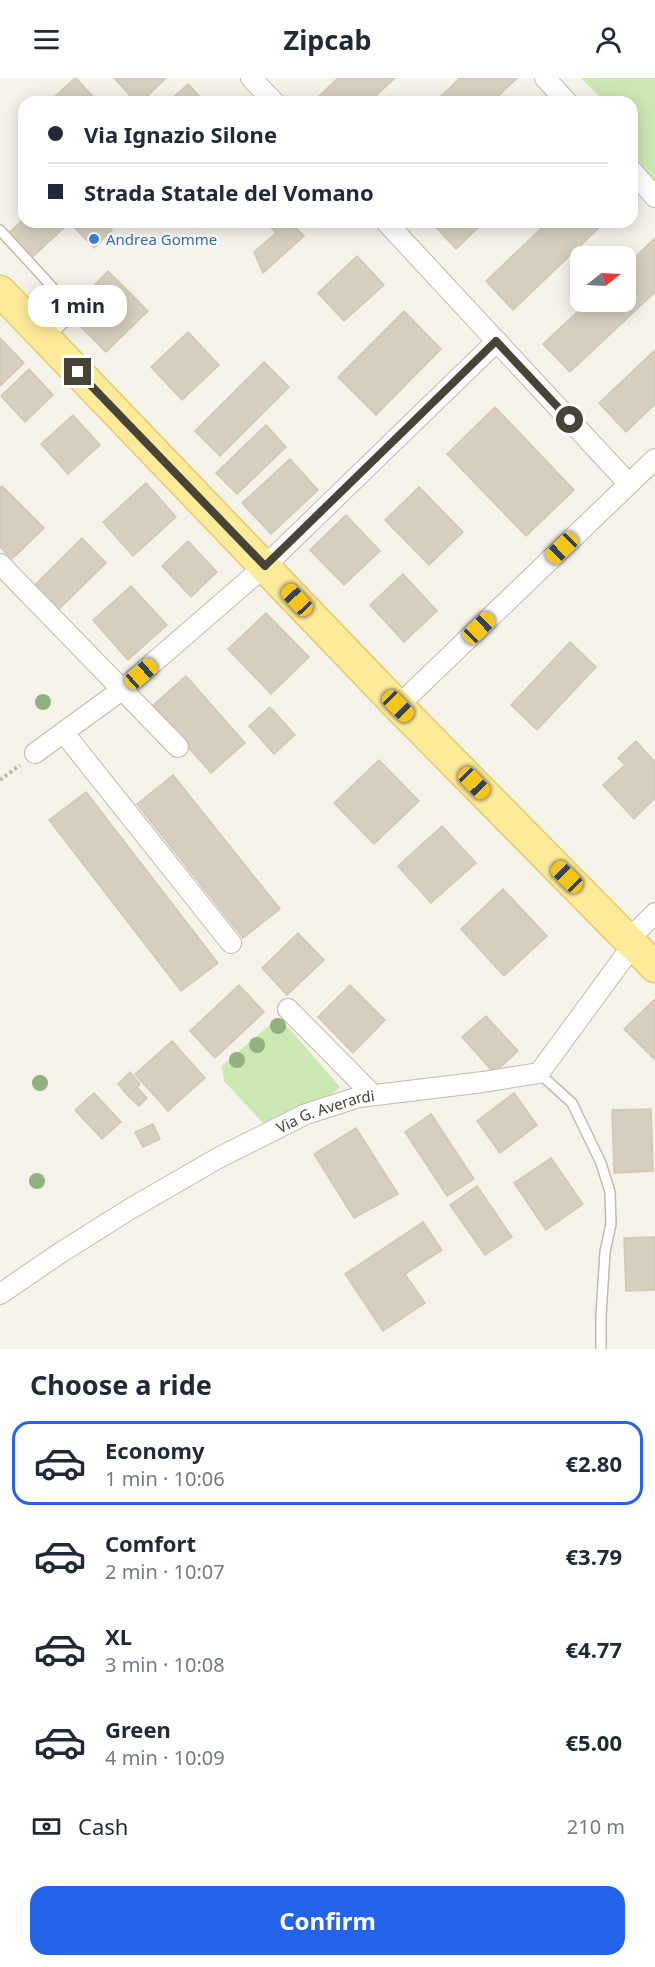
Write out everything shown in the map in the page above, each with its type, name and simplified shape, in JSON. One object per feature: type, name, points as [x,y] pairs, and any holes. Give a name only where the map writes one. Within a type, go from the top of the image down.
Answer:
[{"type":"main road","points":[[0,291],[398,706],[655,967]]},
{"type":"street","points":[[251,78],[268,96]]},
{"type":"street","points":[[544,78],[561,96]]},
{"type":"street","points":[[638,178],[655,197]]},
{"type":"street","points":[[392,228],[629,484]]},
{"type":"street","points":[[35,753],[123,689],[265,566],[496,341]]},
{"type":"street","points":[[398,706],[655,459]]},
{"type":"street","points":[[0,564],[178,747]]},
{"type":"street","points":[[64,734],[231,943]]},
{"type":"street","points":[[539,1073],[631,942],[655,913]]},
{"type":"street","points":[[288,1010],[373,1095]]},
{"type":"street","name":"Via G. Averardi","points":[[0,1294],[105,1225],[220,1157],[306,1114],[342,1101],[373,1095],[539,1073]]},
{"type":"lane","points":[[0,230],[75,312],[47,339]]},
{"type":"lane","points":[[539,1073],[572,1103],[602,1163],[610,1192],[611,1224],[605,1252],[601,1349]]},
{"type":"green space","points":[[581,78],[655,78],[655,184],[638,166],[638,96],[599,96]]},
{"type":"green space","points":[[279,1017],[340,1087],[324,1101],[265,1125],[224,1081],[222,1066]]},
{"type":"building","points":[[75,78],[92,96],[56,96]]},
{"type":"building","points":[[114,78],[166,78],[147,96],[130,96]]},
{"type":"building","points":[[338,78],[395,78],[376,96],[319,96]]},
{"type":"building","points":[[460,78],[517,78],[498,96],[441,96]]},
{"type":"building","points":[[188,84],[199,96],[175,96]]},
{"type":"building","points":[[18,224],[18,228],[64,228],[25,264],[2,239]]},
{"type":"building","name":"Andrea Gomme","points":[[75,228],[110,228],[112,230],[94,248]]},
{"type":"building","points":[[271,228],[296,228],[304,236],[263,273],[254,252],[276,233]]},
{"type":"building","points":[[437,228],[478,228],[456,249]]},
{"type":"building","points":[[542,228],[599,228],[580,246],[570,246],[570,255],[513,310],[486,281]]},
{"type":"building","points":[[655,238],[655,292],[636,310],[636,256]]},
{"type":"building","points":[[357,256],[384,285],[344,321],[318,293]]},
{"type":"building","points":[[108,271],[148,311],[106,352],[77,323],[89,311],[79,301]]},
{"type":"building","points":[[404,311],[441,349],[376,415],[338,377]]},
{"type":"building","points":[[577,312],[634,312],[570,372],[543,344]]},
{"type":"building","points":[[188,332],[219,365],[182,400],[151,367]]},
{"type":"building","points":[[0,338],[24,363],[0,386]]},
{"type":"building","points":[[655,350],[655,404],[626,432],[599,403]]},
{"type":"building","points":[[264,362],[289,387],[220,456],[195,431]]},
{"type":"building","points":[[29,369],[53,395],[25,422],[1,396]]},
{"type":"building","points":[[495,407],[574,490],[526,536],[447,454]]},
{"type":"building","points":[[73,415],[100,445],[68,474],[41,444]]},
{"type":"building","points":[[266,425],[286,447],[237,494],[216,473]]},
{"type":"building","points":[[290,459],[318,490],[271,534],[242,503]]},
{"type":"building","points":[[146,483],[176,517],[133,556],[103,522]]},
{"type":"building","points":[[2,486],[44,528],[12,559],[0,547],[0,488]]},
{"type":"building","points":[[419,487],[463,532],[429,565],[385,520]]},
{"type":"building","points":[[346,515],[380,551],[344,585],[310,550]]},
{"type":"building","points":[[82,538],[106,563],[58,610],[34,586]]},
{"type":"building","points":[[188,541],[217,572],[191,597],[162,566]]},
{"type":"building","points":[[403,574],[437,611],[404,642],[370,605]]},
{"type":"building","points":[[131,586],[167,625],[128,660],[93,620]]},
{"type":"building","points":[[266,613],[309,657],[271,694],[228,649]]},
{"type":"building","points":[[570,642],[596,667],[537,730],[511,705]]},
{"type":"building","points":[[186,676],[245,743],[211,773],[152,706]]},
{"type":"building","points":[[270,707],[295,735],[274,754],[249,726]]},
{"type":"building","points":[[636,741],[655,762],[655,798],[634,819],[603,785],[625,765],[618,758]]},
{"type":"building","points":[[379,760],[419,801],[374,844],[334,803]]},
{"type":"building","points":[[173,775],[280,909],[243,938],[137,804]]},
{"type":"building","points":[[86,792],[218,963],[181,991],[49,820]]},
{"type":"building","points":[[442,826],[476,863],[431,903],[398,866]]},
{"type":"building","points":[[503,889],[547,936],[504,976],[461,929]]},
{"type":"building","points":[[298,933],[324,960],[287,995],[262,968]]},
{"type":"building","points":[[239,985],[264,1012],[215,1058],[190,1031]]},
{"type":"building","points":[[350,985],[385,1020],[353,1053],[318,1017]]},
{"type":"building","points":[[655,999],[655,1060],[624,1029]]},
{"type":"building","points":[[486,1016],[518,1051],[494,1073],[462,1037]]},
{"type":"building","points":[[172,1041],[205,1078],[168,1111],[135,1074]]},
{"type":"building","points":[[130,1072],[140,1084],[128,1096],[118,1084]]},
{"type":"building","points":[[137,1087],[147,1098],[139,1106],[128,1096]]},
{"type":"building","points":[[94,1093],[121,1122],[102,1139],[75,1110]]},
{"type":"building","points":[[514,1093],[537,1125],[500,1153],[477,1121]]},
{"type":"building","points":[[651,1109],[653,1171],[614,1173],[612,1110]]},
{"type":"building","points":[[431,1114],[474,1179],[447,1196],[405,1132]]},
{"type":"building","points":[[153,1124],[160,1139],[143,1147],[135,1132]]},
{"type":"building","points":[[356,1128],[398,1194],[354,1218],[314,1154]]},
{"type":"building","points":[[551,1158],[583,1204],[546,1230],[514,1183]]},
{"type":"building","points":[[477,1186],[512,1237],[485,1255],[450,1205]]},
{"type":"building","points":[[423,1222],[442,1250],[405,1274],[425,1303],[383,1331],[345,1274]]},
{"type":"building","points":[[655,1237],[655,1290],[626,1291],[624,1238]]},
{"type":"place","name":"Andrea Gomme","points":[[94,239]]},
{"type":"route","points":[[78,372],[265,566],[496,341],[570,420]]}]
